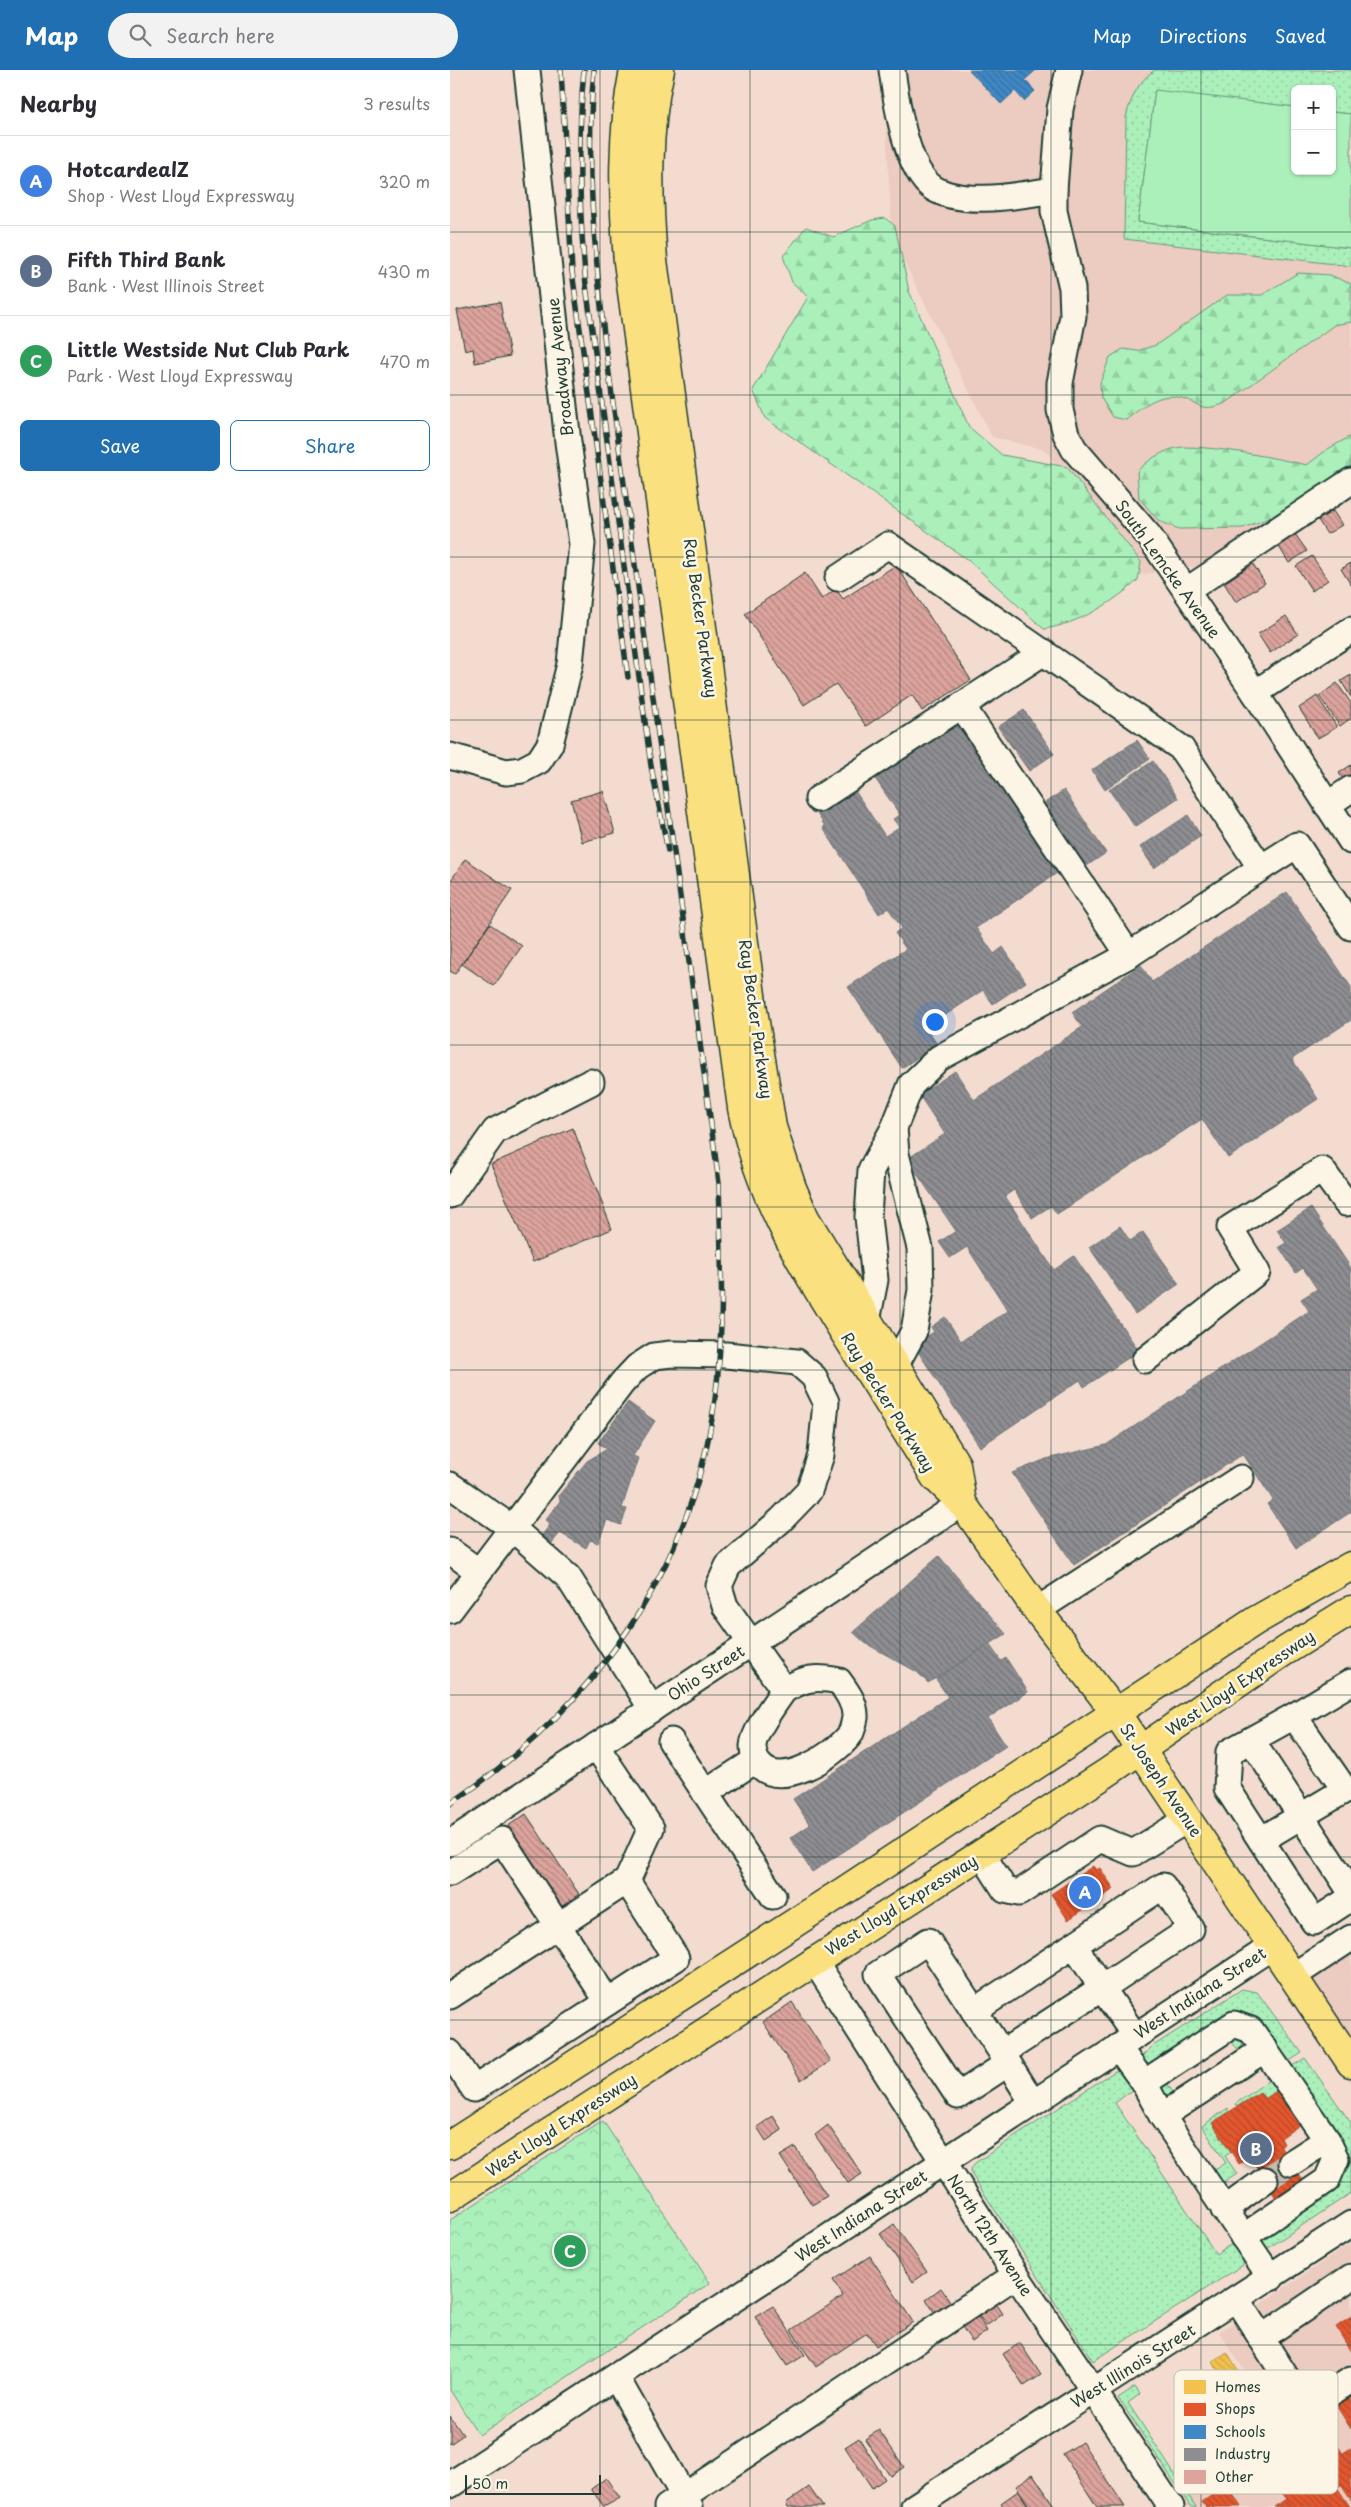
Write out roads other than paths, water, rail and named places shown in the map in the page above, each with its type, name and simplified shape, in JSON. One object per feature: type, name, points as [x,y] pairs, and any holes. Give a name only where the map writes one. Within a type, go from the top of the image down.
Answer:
[{"type":"main road","name":"Ray Becker Parkway","points":[[634,70],[624,173],[628,262],[728,1014],[747,1133],[768,1197],[794,1250],[935,1477],[962,1503]]},
{"type":"main road","name":"Ray Becker Parkway","points":[[660,70],[652,119],[649,173],[653,260],[753,1010],[772,1127],[792,1188],[805,1218],[956,1464],[962,1503]]},
{"type":"main road","name":"St Joseph Avenue","points":[[962,1503],[1037,1610],[1116,1713],[1351,2063]]},
{"type":"main road","points":[[450,2145],[1116,1713],[1254,1621],[1351,1566]]},
{"type":"main road","name":"West Lloyd Expressway","points":[[450,2197],[814,1960],[982,1854],[1141,1750],[1284,1651],[1351,1610]]},
{"type":"street","name":"Broadway Avenue","points":[[450,756],[506,772],[522,770],[539,761],[550,744],[570,664],[582,544],[568,442],[527,70]]},
{"type":"street","points":[[892,70],[904,130],[914,165],[932,188],[948,194],[966,197],[1016,196],[1054,190]]},
{"type":"street","name":"South Lemcke Avenue","points":[[1069,70],[1058,119],[1054,190],[1054,211],[1067,262],[1072,297],[1070,335],[1060,383],[1060,410],[1066,434],[1074,449],[1149,536],[1255,693],[1351,841]]},
{"type":"street","points":[[1186,591],[1351,481]]},
{"type":"street","points":[[838,578],[888,545],[1181,748],[1261,868]]},
{"type":"street","points":[[1255,693],[1351,630]]},
{"type":"street","points":[[818,799],[1044,652]]},
{"type":"street","points":[[962,706],[1129,954]]},
{"type":"street","points":[[1327,805],[1351,789]]},
{"type":"street","points":[[867,1321],[875,1280],[868,1217],[871,1170],[894,1128],[911,1085],[939,1058],[1129,954],[1297,845],[1351,927]]},
{"type":"street","points":[[450,1195],[495,1131],[591,1082]]},
{"type":"street","points":[[894,1128],[896,1154],[920,1248],[920,1281],[914,1330],[895,1366]]},
{"type":"street","points":[[1145,1360],[1257,1272],[1230,1228],[1322,1170],[1346,1203],[1351,1202]]},
{"type":"street","points":[[450,1610],[622,1383],[637,1367],[654,1356],[726,1355],[797,1362],[814,1377],[826,1402],[820,1455],[809,1491],[781,1520],[728,1566],[719,1586],[725,1606],[784,1690]]},
{"type":"street","points":[[1037,1610],[1241,1478]]},
{"type":"street","points":[[450,1485],[512,1528],[568,1577],[652,1709]]},
{"type":"street","name":"Ohio Street","points":[[450,1843],[962,1503]]},
{"type":"street","points":[[450,1551],[478,1571]]},
{"type":"street","points":[[818,1677],[839,1681],[851,1698],[855,1717],[850,1735],[825,1756],[799,1771],[776,1776],[763,1771],[756,1760],[753,1746],[770,1710],[784,1690],[800,1681],[818,1677]]},
{"type":"street","points":[[1348,1691],[1294,1716],[1229,1752],[1228,1788],[1314,1922],[1351,1898]]},
{"type":"street","points":[[1261,1840],[1300,1816],[1349,1791],[1294,1716]]},
{"type":"street","points":[[1250,1740],[1351,1892]]},
{"type":"street","points":[[671,1741],[773,1896]]},
{"type":"street","points":[[450,1996],[627,1881],[651,1828],[596,1746]]},
{"type":"street","points":[[705,1793],[756,1760]]},
{"type":"street","points":[[982,1854],[1005,1890],[1019,1893],[1100,1839],[1133,1853],[1188,1819]]},
{"type":"street","points":[[450,1873],[502,1840],[608,2002]]},
{"type":"street","points":[[450,2052],[474,2088],[676,1958],[627,1881]]},
{"type":"street","points":[[974,2011],[1163,1886],[1191,1929],[1102,1988],[1004,2058],[958,2096],[878,1974],[928,1941],[974,2011],[1004,2058],[1033,2103]]},
{"type":"street","points":[[1074,1945],[1102,1988],[1144,2082],[1162,2116],[1271,2278]]},
{"type":"street","name":"West Indiana Street","points":[[450,2485],[1273,1946]]},
{"type":"street","points":[[1293,1976],[1348,1947]]},
{"type":"street","name":"North 12th Avenue","points":[[814,1960],[1016,2276],[1170,2507]]},
{"type":"street","points":[[1144,2082],[1234,2024],[1251,2030],[1327,2140],[1336,2159],[1327,2180],[1243,2237]]},
{"type":"street","points":[[1162,2116],[1265,2049]]},
{"type":"street","points":[[1291,2163],[1327,2140]]},
{"type":"street","points":[[1224,2210],[1265,2180]]},
{"type":"street","name":"West Illinois Street","points":[[914,2507],[1093,2390],[1348,2232]]},
{"type":"street","points":[[616,2377],[680,2504],[1016,2276]]},
{"type":"street","points":[[1261,2338],[1351,2277]]},
{"type":"street","points":[[1237,2300],[1281,2370]]},
{"type":"street","points":[[1338,2388],[1351,2380]]},
{"type":"tunnel","points":[[1265,2180],[1291,2163]]},
{"type":"railway","points":[[561,70],[572,271],[628,677]]},
{"type":"railway","points":[[584,70],[580,124],[580,178],[586,285],[651,766],[668,851]]},
{"type":"railway","points":[[450,1804],[501,1766],[548,1725],[591,1679],[628,1630],[659,1578],[684,1522],[703,1462],[718,1372],[722,1291],[719,1183],[605,344],[592,207],[591,104],[594,70]]},
{"type":"place","name":"HotcardealZ","points":[[1085,1892]]},
{"type":"place","name":"Fifth Third Bank","points":[[1256,2149]]},
{"type":"place","name":"Little Westside Nut Club Park","points":[[570,2251]]}]
